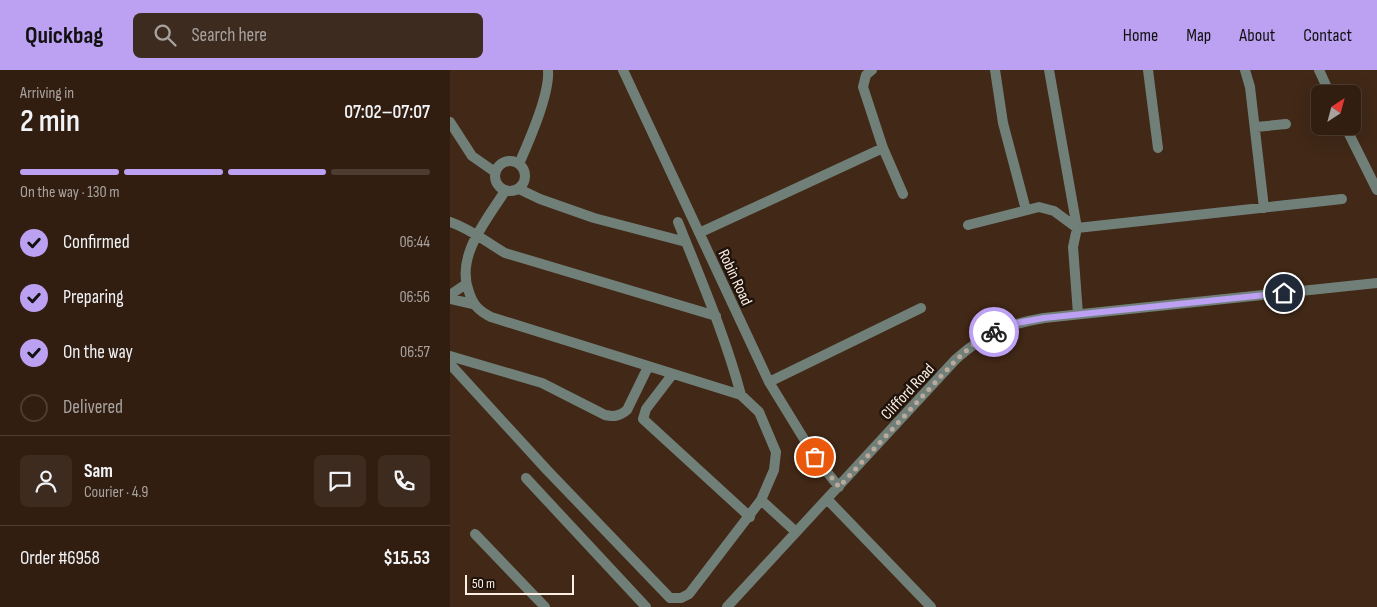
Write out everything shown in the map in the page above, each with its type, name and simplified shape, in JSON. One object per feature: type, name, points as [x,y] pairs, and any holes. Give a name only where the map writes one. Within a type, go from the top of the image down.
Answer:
[{"type":"street","points":[[519,164],[546,89],[548,70]]},
{"type":"street","name":"Robin Road","points":[[622,70],[769,382],[815,457],[839,487]]},
{"type":"street","points":[[872,70],[866,75],[863,87],[883,148],[903,194]]},
{"type":"street","points":[[995,70],[1003,123],[1026,210]]},
{"type":"street","points":[[1049,70],[1077,228],[1073,247],[1078,314]]},
{"type":"street","points":[[1148,70],[1158,148]]},
{"type":"street","points":[[1245,70],[1250,87],[1256,127],[1264,208]]},
{"type":"street","points":[[1319,70],[1326,85]]},
{"type":"street","points":[[450,122],[472,156],[495,172]]},
{"type":"street","points":[[1256,127],[1286,124]]},
{"type":"street","points":[[1350,135],[1377,190]]},
{"type":"street","points":[[699,233],[883,148]]},
{"type":"street","points":[[510,161],[519,164],[525,176],[525,181],[519,189],[510,192],[505,191],[495,181],[495,172],[501,164],[510,161]]},
{"type":"street","points":[[519,189],[531,196],[594,218],[686,242]]},
{"type":"street","points":[[473,304],[466,284],[466,263],[470,249],[505,191]]},
{"type":"street","points":[[968,224],[1039,207],[1049,208],[1077,228],[1342,199]]},
{"type":"street","points":[[450,222],[478,235],[485,242],[505,253],[716,316]]},
{"type":"street","points":[[678,222],[716,316],[731,358],[741,395]]},
{"type":"street","name":"Clifford Road","points":[[727,607],[950,366],[974,344],[1011,324],[1078,314],[1377,283]]},
{"type":"street","points":[[450,297],[466,284]]},
{"type":"street","points":[[450,297],[473,304],[491,317],[741,395],[759,412],[776,452],[774,470],[761,500],[750,517],[689,594],[681,598],[670,598],[547,470],[450,364]]},
{"type":"street","points":[[769,382],[921,308]]},
{"type":"street","points":[[450,356],[542,383],[605,416],[621,414],[627,410],[648,367]]},
{"type":"street","points":[[672,375],[646,409],[643,419],[750,517]]},
{"type":"street","points":[[526,478],[646,607]]},
{"type":"street","points":[[827,499],[931,607]]},
{"type":"street","points":[[761,500],[796,532]]},
{"type":"street","points":[[475,534],[545,607]]},
{"type":"way so far","points":[[815,457],[839,487],[956,360],[974,344],[994,332]]},
{"type":"route","points":[[994,332],[1011,324],[1044,318],[1284,293]]}]
